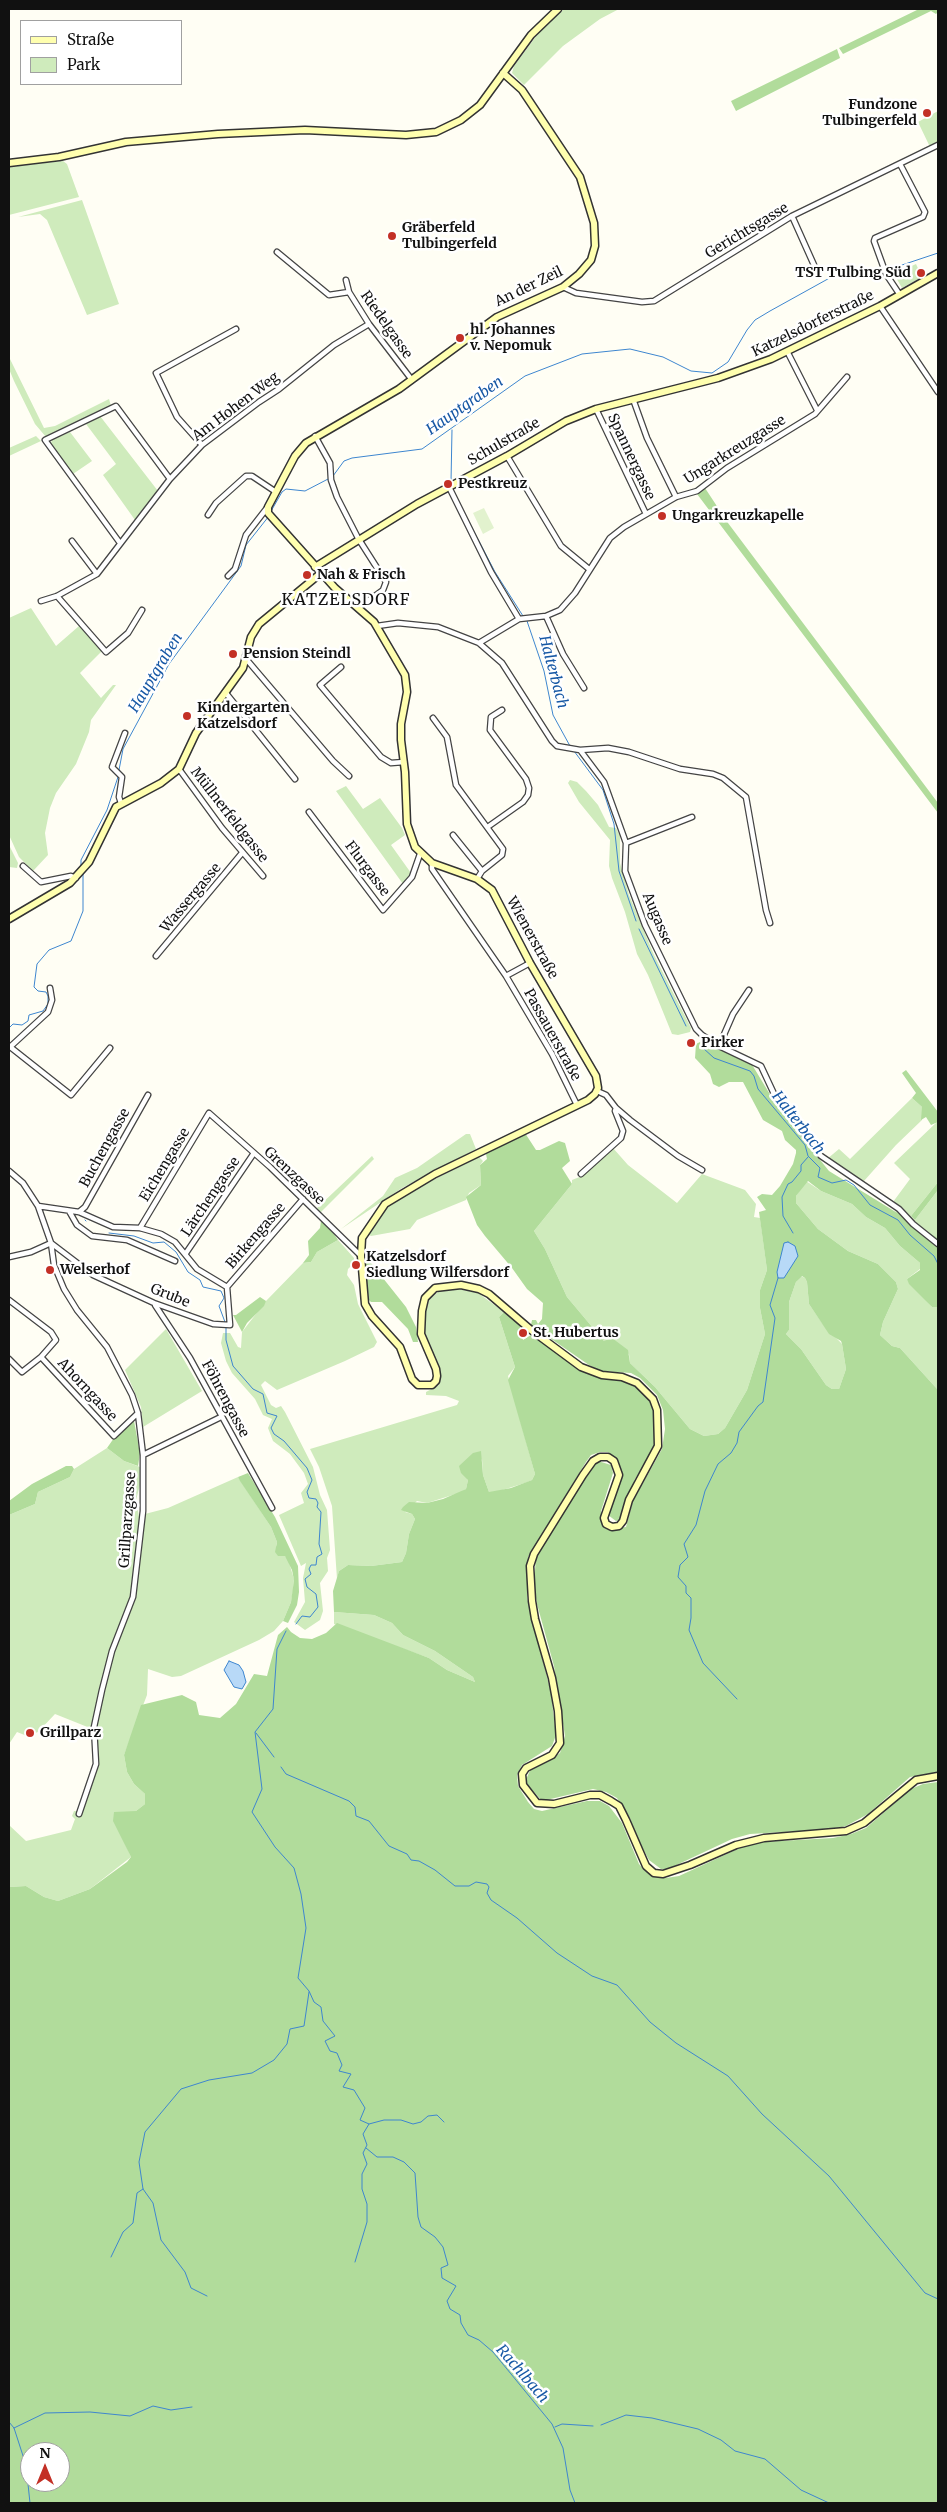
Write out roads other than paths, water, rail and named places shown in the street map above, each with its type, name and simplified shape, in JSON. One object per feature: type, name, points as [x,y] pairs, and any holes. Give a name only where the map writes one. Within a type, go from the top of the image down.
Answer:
[{"type":"street","points":[[9,163],[59,157],[126,142],[218,134],[306,130],[406,135],[429,133],[446,128],[472,111],[531,35],[558,9]]},
{"type":"street","name":"An der Zeil","points":[[269,513],[276,492],[297,452],[315,436],[412,380],[497,317],[563,286],[584,269],[594,253],[595,232],[591,206],[582,183],[570,161],[522,90],[503,73]]},
{"type":"street","name":"Gerichtsgasse","points":[[563,286],[576,293],[642,302],[654,301],[792,216],[938,145]]},
{"type":"street","points":[[900,164],[925,212],[923,217],[874,238],[886,274],[900,295]]},
{"type":"street","points":[[792,216],[818,274]]},
{"type":"street","points":[[278,252],[329,295],[349,292]]},
{"type":"street","name":"Katzelsdorferstraße","points":[[664,391],[740,371],[788,353],[880,306],[938,273]]},
{"type":"street","name":"Riedelgasse","points":[[346,280],[349,292],[369,324],[412,380]]},
{"type":"street","points":[[880,306],[938,392]]},
{"type":"street","name":"Am Hohen Weg","points":[[41,601],[57,596],[98,574],[170,479],[202,445],[286,384],[334,345],[369,324]]},
{"type":"street","points":[[202,445],[177,417],[156,373],[236,329]]},
{"type":"street","points":[[788,353],[817,410]]},
{"type":"street","name":"Ungarkreuzgasse","points":[[479,643],[523,618],[546,616],[560,610],[566,605],[610,538],[676,497],[697,491],[728,468],[817,410],[847,377]]},
{"type":"street","name":"Schulstraße","points":[[315,567],[360,541],[417,504],[508,456],[566,421],[596,409],[664,391]]},
{"type":"street","points":[[632,400],[646,438],[676,497]]},
{"type":"street","points":[[120,543],[45,440],[116,406],[170,479]]},
{"type":"street","name":"Spannergasse","points":[[596,409],[646,514]]},
{"type":"street","points":[[315,436],[330,463],[331,480],[360,541],[386,586],[358,608]]},
{"type":"street","points":[[508,456],[561,546],[589,569]]},
{"type":"street","points":[[208,515],[216,503],[246,476],[252,476],[276,492]]},
{"type":"street","points":[[449,487],[490,572],[523,618]]},
{"type":"street","points":[[228,576],[234,569],[246,535],[269,513]]},
{"type":"street","name":"Wienerstraße","points":[[269,513],[315,567],[377,626],[406,680],[407,696],[401,729],[407,824],[411,840],[420,854],[432,863],[477,879],[492,890],[530,963],[596,1076],[597,1091]]},
{"type":"street","points":[[72,541],[98,574]]},
{"type":"street","points":[[9,919],[60,891],[78,876],[87,864],[112,812],[121,803],[161,783],[179,769],[196,733],[246,660],[251,637],[259,624],[321,573]]},
{"type":"street","points":[[57,596],[106,652],[128,633],[142,610]]},
{"type":"street","points":[[546,616],[563,654],[584,688]]},
{"type":"street","points":[[377,626],[398,623],[438,628],[479,643],[502,663],[552,741],[564,748],[579,750],[608,748],[629,752],[680,770],[713,774],[723,778],[746,797],[770,923]]},
{"type":"street","points":[[246,660],[332,761],[349,776]]},
{"type":"street","points":[[341,667],[320,685],[380,757],[391,763],[404,762]]},
{"type":"street","points":[[225,692],[295,779]]},
{"type":"street","points":[[488,826],[523,802],[528,796],[529,788],[526,779],[490,730],[491,717],[502,710]]},
{"type":"street","points":[[433,718],[447,737],[456,785],[488,826],[503,849],[502,855],[482,871],[477,879]]},
{"type":"street","points":[[121,803],[119,798],[122,777],[112,767],[125,733]]},
{"type":"street","name":"Augasse","points":[[579,750],[604,782],[626,843],[625,871],[645,925],[696,1029],[719,1046],[761,1066],[774,1096],[829,1163],[900,1209],[913,1224],[938,1244]]},
{"type":"street","name":"Müllnerfeldgasse","points":[[179,769],[242,853],[263,876]]},
{"type":"street","name":"Flurgasse","points":[[309,812],[383,910],[412,877],[420,854]]},
{"type":"street","points":[[626,843],[692,817]]},
{"type":"street","points":[[453,835],[482,871]]},
{"type":"street","name":"Wassergasse","points":[[156,956],[242,853]]},
{"type":"street","name":"Passauerstraße","points":[[432,863],[432,869],[506,976],[552,1054],[577,1105]]},
{"type":"street","points":[[23,866],[42,882],[78,876]]},
{"type":"street","points":[[506,976],[530,963]]},
{"type":"street","points":[[50,988],[52,1000],[48,1012],[9,1047],[71,1095],[110,1048]]},
{"type":"street","points":[[719,1046],[733,1014],[749,990]]},
{"type":"street","points":[[702,1170],[678,1156],[616,1108],[607,1096],[597,1091],[593,1097],[394,1197],[385,1204],[368,1226],[362,1238],[361,1256],[365,1304],[372,1316],[400,1347],[412,1379],[418,1385],[432,1385],[436,1382],[437,1376],[420,1334],[425,1298],[435,1288],[461,1285],[479,1289],[488,1294],[531,1330],[581,1367],[602,1375],[622,1377],[637,1383],[653,1399],[657,1410],[658,1446],[629,1500],[624,1521],[619,1526],[612,1527],[606,1524],[604,1518],[619,1475],[614,1461],[608,1457],[600,1457],[593,1461],[583,1475],[534,1554],[530,1566],[532,1601],[535,1619],[552,1678],[558,1712],[560,1742],[552,1755],[526,1768],[522,1774],[523,1785],[532,1800],[546,1806],[590,1795],[600,1796],[619,1806],[646,1866],[654,1873],[663,1874],[690,1866],[736,1845],[764,1838],[846,1831],[864,1823],[916,1780],[938,1776]]},
{"type":"street","name":"Buchengasse","points":[[79,1212],[85,1207],[148,1095]]},
{"type":"street","points":[[580,1174],[621,1138],[623,1130],[615,1111],[616,1108]]},
{"type":"street","name":"Grenzgasse","points":[[209,1113],[303,1199],[361,1256]]},
{"type":"street","name":"Eichengasse","points":[[140,1228],[209,1113]]},
{"type":"street","name":"Lärchengasse","points":[[186,1254],[254,1154]]},
{"type":"street","points":[[9,1171],[23,1183],[38,1206],[51,1243],[32,1252],[9,1257]]},
{"type":"street","name":"Birkengasse","points":[[227,1287],[303,1199]]},
{"type":"street","points":[[38,1206],[79,1212],[113,1227],[140,1228],[161,1234],[174,1242],[197,1269],[227,1287]]},
{"type":"street","points":[[69,1211],[77,1225],[92,1236],[127,1240],[175,1261]]},
{"type":"street","name":"Grube","points":[[51,1243],[93,1275],[154,1303],[222,1326],[230,1325],[227,1287]]},
{"type":"street","name":"Grillparzgasse","points":[[51,1243],[54,1265],[64,1289],[76,1310],[116,1360],[138,1413],[143,1455],[143,1511],[133,1597],[112,1652],[102,1690],[94,1727],[96,1764],[79,1814]]},
{"type":"street","name":"Ahorngasse","points":[[9,1300],[55,1338],[55,1343],[42,1357],[22,1372],[9,1359]]},
{"type":"street","name":"Föhrengasse","points":[[154,1303],[190,1358],[272,1508]]},
{"type":"street","name":"Ahorngasse","points":[[42,1357],[114,1436],[138,1413]]},
{"type":"street","points":[[143,1455],[221,1417]]},
{"type":"water","points":[[788,1242],[795,1246],[798,1256],[784,1278],[778,1278],[777,1272],[784,1243]]},
{"type":"water","points":[[229,1661],[239,1665],[243,1671],[246,1682],[242,1689],[234,1687],[224,1670]]},
{"type":"waterway","name":"Hauptgraben","points":[[887,270],[938,253]]},
{"type":"waterway","name":"Hauptgraben","points":[[333,476],[344,461],[352,458],[422,449],[525,376],[582,354],[630,349],[663,357],[691,371],[712,373],[728,362],[755,320],[770,311],[835,275],[846,273],[868,276],[883,272]]},
{"type":"waterway","points":[[451,482],[452,430]]},
{"type":"waterway","name":"Hauptgraben","points":[[270,513],[282,492],[286,489],[305,491],[330,478]]},
{"type":"waterway","name":"Hauptgraben","points":[[119,770],[123,749],[169,664],[241,566],[246,545],[269,516]]},
{"type":"waterway","name":"Halterbach","points":[[470,524],[495,572],[523,616]]},
{"type":"waterway","name":"Halterbach","points":[[527,621],[544,671],[553,715],[570,746]]},
{"type":"waterway","name":"Halterbach","points":[[574,751],[603,790],[614,824],[619,871],[636,921]]},
{"type":"waterway","name":"Hauptgraben","points":[[81,867],[81,860],[107,810],[118,777]]},
{"type":"waterway","name":"Hauptgraben","points":[[9,1028],[13,1024],[22,1025],[28,1021],[29,1015],[43,1011],[48,1004],[46,992],[38,991],[34,987],[37,964],[49,950],[71,941],[83,911],[83,873]]},
{"type":"waterway","name":"Halterbach","points":[[639,929],[686,1026]]},
{"type":"waterway","name":"Halterbach","points":[[703,1048],[714,1058],[750,1071],[754,1076],[758,1089],[805,1145],[808,1156],[820,1168],[818,1177],[832,1183],[846,1180],[854,1185],[870,1205],[898,1220],[910,1235],[934,1256],[938,1264]]},
{"type":"waterway","points":[[793,1233],[783,1216],[782,1197],[788,1184],[801,1171],[801,1165],[808,1157]]},
{"type":"waterway","name":"Rachlbach","points":[[109,1233],[134,1236],[153,1243],[164,1242],[176,1252],[188,1272],[200,1280],[203,1287],[221,1291],[224,1298],[219,1306],[225,1322]]},
{"type":"waterway","points":[[737,1699],[703,1663],[689,1630],[691,1598],[686,1593],[686,1586],[678,1577],[680,1565],[688,1557],[684,1544],[696,1525],[705,1491],[718,1464],[731,1453],[737,1443],[739,1432],[763,1402],[775,1318],[770,1305],[778,1278]]},
{"type":"waterway","name":"Rachlbach","points":[[226,1326],[226,1340],[233,1366],[253,1389],[263,1394],[267,1413],[277,1416],[271,1428],[274,1434],[284,1441],[307,1468],[312,1480],[307,1492],[309,1498],[316,1499],[317,1507],[321,1512],[319,1544],[322,1554],[317,1557],[316,1565],[311,1565],[309,1569],[311,1574],[305,1579],[307,1587],[316,1594],[318,1607],[310,1617],[302,1616],[296,1624]]},
{"type":"waterway","name":"Rachlbach","points":[[286,1631],[277,1649],[273,1709],[255,1732],[262,1789],[252,1812],[275,1847],[294,1868],[301,1894],[306,1928],[298,1978],[309,1991],[314,2002],[321,2007],[323,2021],[335,2036],[325,2041],[330,2051],[337,2053],[342,2065],[339,2071],[351,2074],[343,2087],[354,2090],[365,2108],[360,2120],[369,2124],[363,2134],[367,2145],[363,2153],[367,2164],[362,2174],[362,2189],[367,2204],[367,2222],[355,2262]]},
{"type":"waterway","points":[[256,1733],[274,1757]]},
{"type":"waterway","points":[[281,1767],[286,1774],[349,1801],[355,1807],[356,1816],[369,1821],[389,1846],[407,1854],[411,1860],[419,1861],[435,1870],[455,1886],[469,1886],[476,1882],[487,1884],[489,1887],[487,1893],[491,1900],[517,1918],[557,1953],[592,1976],[617,1985],[650,2022],[676,2043],[728,2076],[762,2114],[829,2176],[925,2293],[938,2299]]},
{"type":"waterway","points":[[207,2296],[191,2288],[185,2272],[161,2240],[153,2203],[143,2189],[139,2162],[145,2132],[181,2089],[209,2080],[252,2073],[274,2060],[287,2044],[290,2029],[304,2026],[309,1992]]},
{"type":"waterway","points":[[369,2124],[384,2120],[401,2120],[413,2124],[421,2122],[428,2116],[437,2115],[444,2122]]},
{"type":"waterway","name":"Rachlbach","points":[[366,2148],[377,2157],[393,2157],[404,2162],[415,2173],[418,2217],[421,2227],[435,2237],[443,2247],[448,2265],[441,2268],[442,2278],[456,2286],[447,2301],[450,2309],[460,2315],[461,2323],[468,2335],[479,2340],[493,2352],[552,2424],[563,2448],[570,2490],[575,2503]]},
{"type":"waterway","points":[[111,2257],[123,2232],[133,2223],[137,2193],[143,2189]]},
{"type":"waterway","points":[[14,2428],[45,2413],[90,2412],[130,2416],[153,2406],[171,2410],[192,2407]]},
{"type":"waterway","points":[[601,2425],[626,2415],[652,2418],[698,2429],[721,2440],[735,2451],[765,2459],[801,2490],[829,2503]]},
{"type":"waterway","points":[[9,2422],[14,2428],[26,2465],[30,2503]]},
{"type":"waterway","points":[[555,2427],[562,2424],[593,2426]]},
{"type":"place","name":"Fundzone Tulbingerfeld","points":[[927,113]]},
{"type":"place","name":"Gräberfeld Tulbingerfeld","points":[[392,236]]},
{"type":"place","name":"TST Tulbing Süd","points":[[921,273]]},
{"type":"place","name":"hl. Johannes v. Nepomuk","points":[[460,338]]},
{"type":"place","name":"Pestkreuz","points":[[448,484]]},
{"type":"place","name":"Ungarkreuzkapelle","points":[[662,516]]},
{"type":"place","name":"Nah & Frisch","points":[[307,575]]},
{"type":"place","name":"Pension Steindl","points":[[233,654]]},
{"type":"place","name":"Kindergarten Katzelsdorf","points":[[187,716]]},
{"type":"place","name":"Pirker","points":[[691,1043]]},
{"type":"place","name":"Katzelsdorf Siedlung Wilfersdorf","points":[[356,1265]]},
{"type":"place","name":"Welserhof","points":[[50,1270]]},
{"type":"place","name":"St. Hubertus","points":[[523,1333]]},
{"type":"place","name":"Grillparz","points":[[30,1733]]},
{"type":"district","name":"KATZELSDORF","points":[[346,600]]}]
